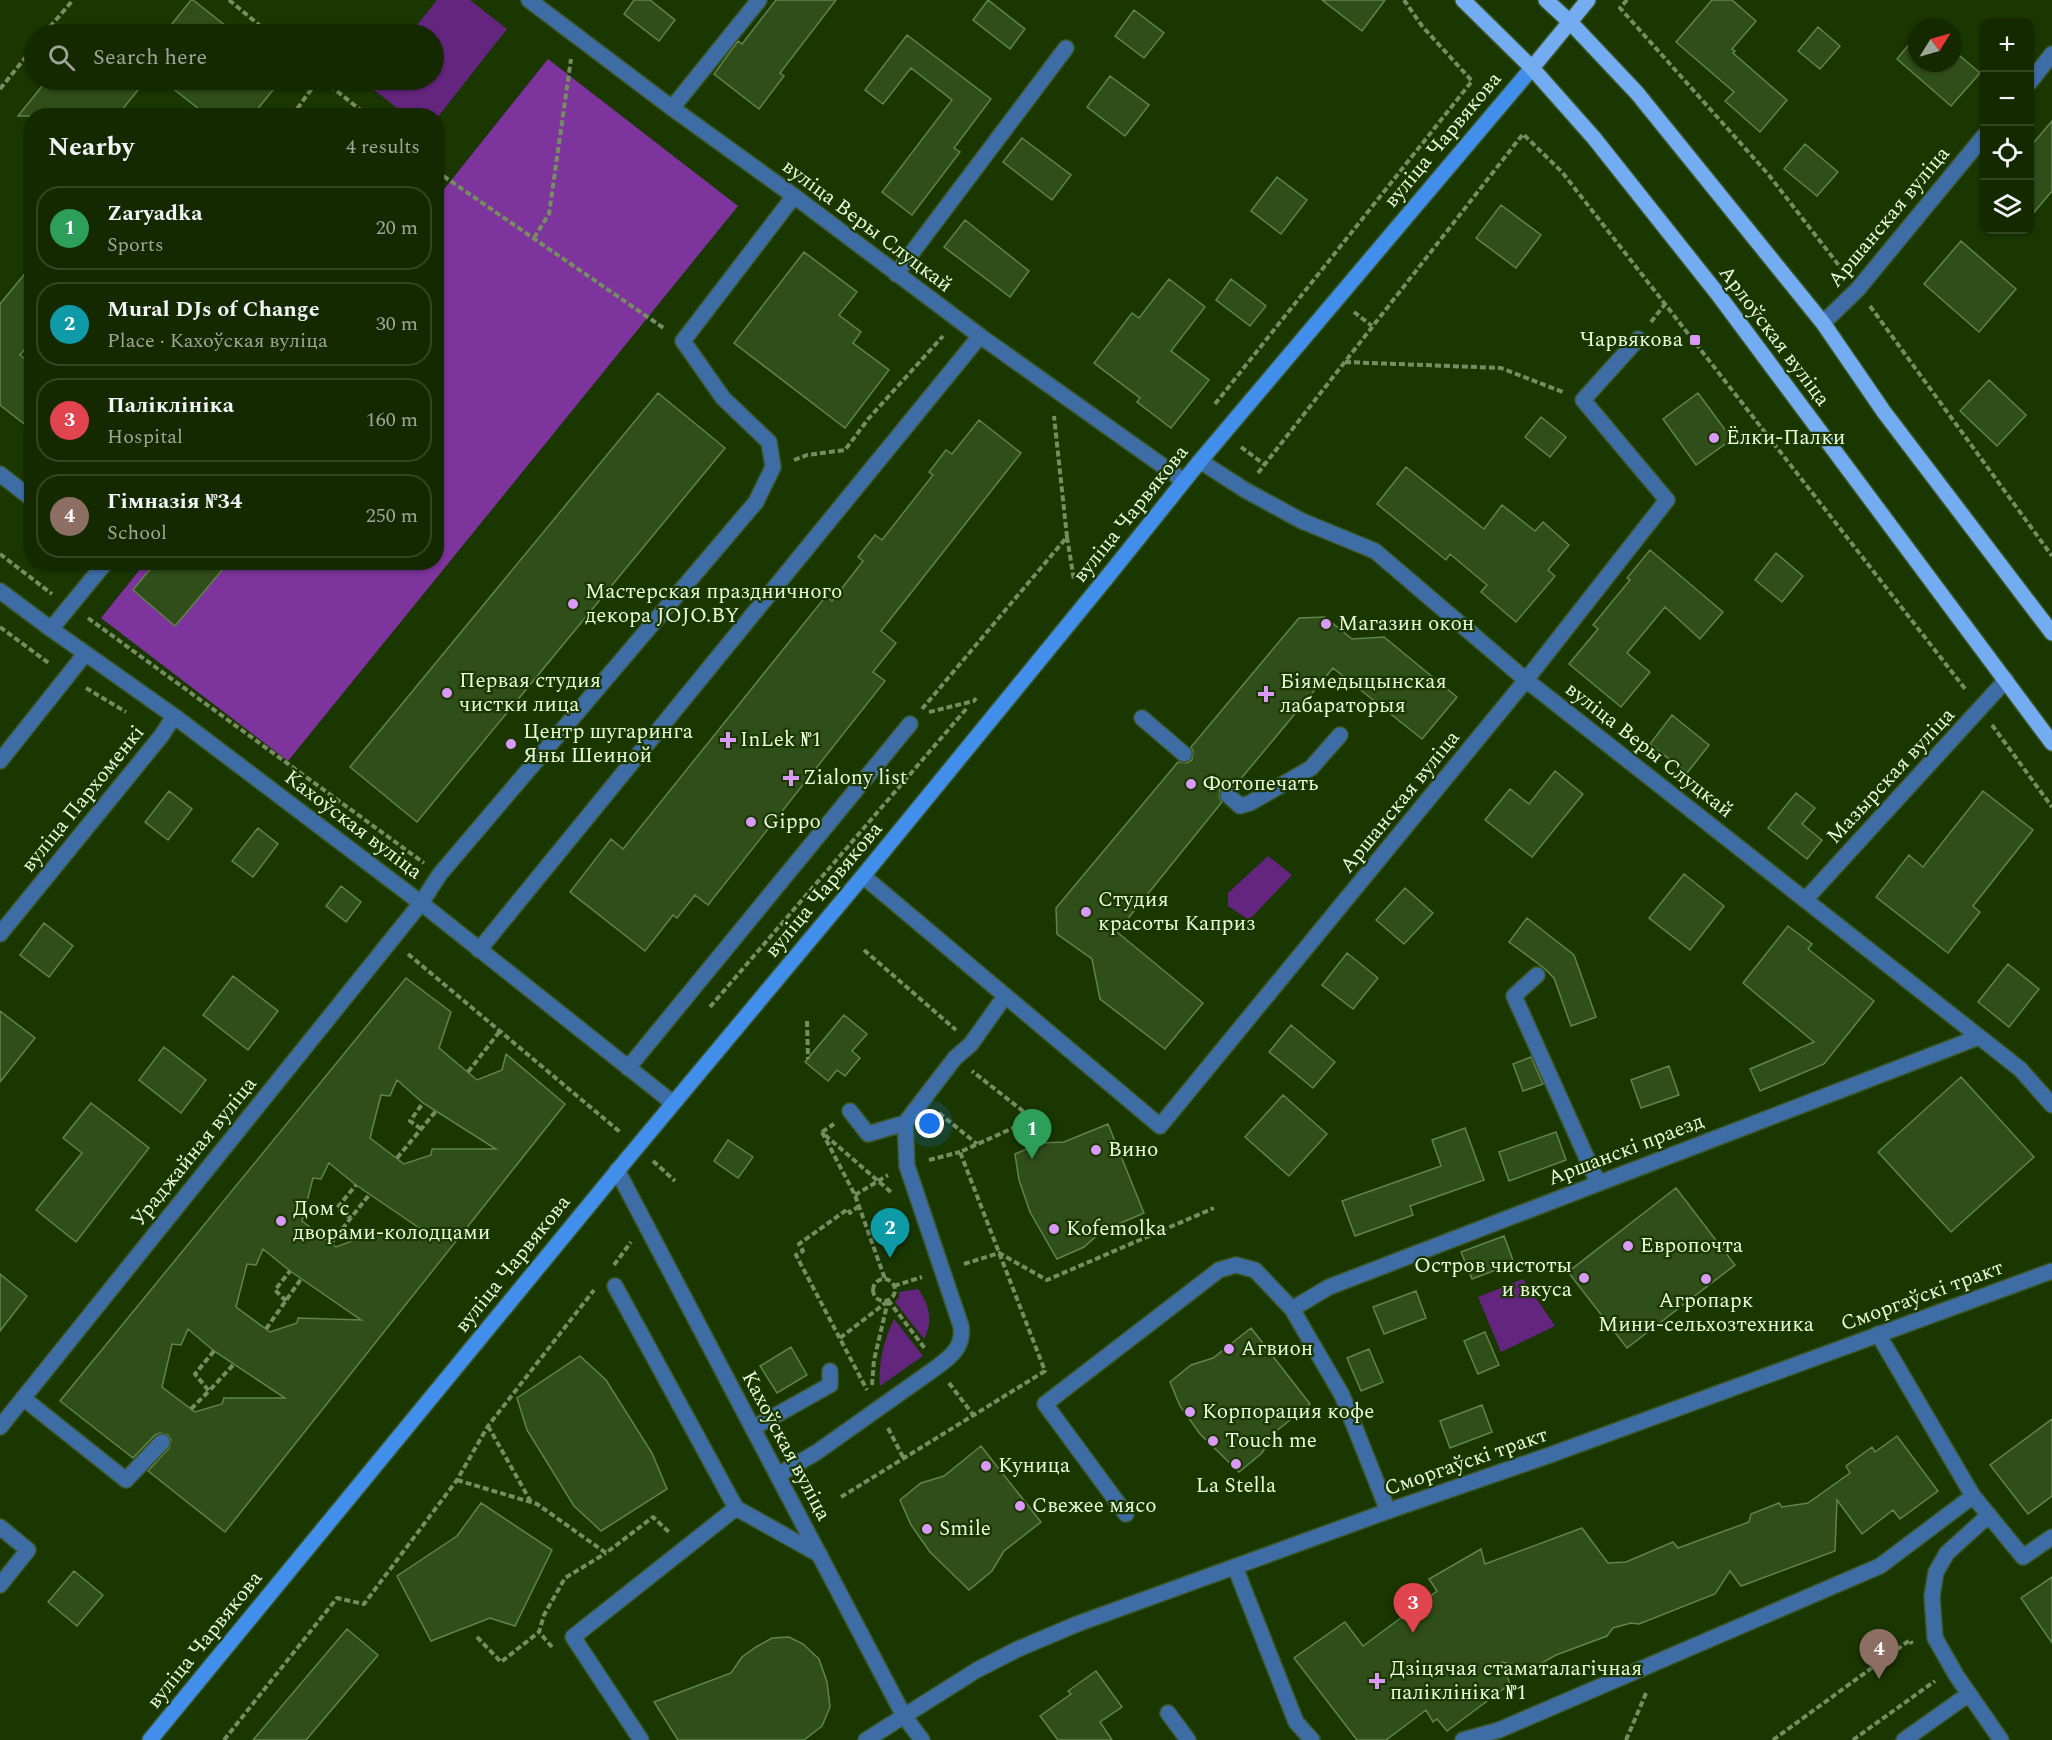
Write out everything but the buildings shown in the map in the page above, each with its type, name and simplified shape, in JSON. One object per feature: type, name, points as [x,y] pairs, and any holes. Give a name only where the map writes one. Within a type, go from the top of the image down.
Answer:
[{"type":"main road","name":"Арлоўская вуліца","points":[[1463,0],[1532,68],[1594,138],[1717,293],[2052,743]]},
{"type":"main road","name":"Арлоўская вуліца","points":[[1546,0],[1637,93],[1823,323],[1884,412],[2050,626]]},
{"type":"main road","points":[[1532,68],[1588,0]]},
{"type":"main road","name":"вуліца Чарвякова","points":[[150,1740],[673,1103],[863,876],[1200,461],[1532,68]]},
{"type":"street","name":"вуліца Веры Слуцкай","points":[[530,0],[980,336],[1184,481]]},
{"type":"street","points":[[672,108],[759,0]]},
{"type":"street","points":[[896,274],[1066,48]]},
{"type":"street","points":[[2034,77],[2052,54]]},
{"type":"street","name":"Аршанская вуліца","points":[[1823,323],[1858,289],[1980,141]]},
{"type":"street","points":[[683,341],[794,196]]},
{"type":"street","points":[[479,950],[980,336]]},
{"type":"street","points":[[1583,400],[1638,339]]},
{"type":"street","name":"Ураджайная вуліца","points":[[0,1427],[422,903],[440,874],[756,502],[773,467],[769,442],[723,398],[683,341]]},
{"type":"street","name":"Аршанская вуліца","points":[[1005,996],[1160,1126],[1526,680],[1667,500],[1583,400]]},
{"type":"street","name":"вуліца Веры Слуцкай","points":[[1200,461],[1245,490],[1302,521],[1376,551],[1526,680],[2020,1069],[2052,1105]]},
{"type":"street","points":[[0,474],[24,493]]},
{"type":"street","points":[[51,630],[100,570]]},
{"type":"street","name":"Кахоўская вуліца","points":[[0,591],[174,717],[422,903],[673,1103]]},
{"type":"street","points":[[0,761],[85,654]]},
{"type":"street","name":"Мазырская вуліца","points":[[1805,900],[2006,680]]},
{"type":"street","name":"вуліца Пархоменкі","points":[[0,934],[162,735],[174,717]]},
{"type":"street","points":[[1142,718],[1184,754]]},
{"type":"street","points":[[628,1068],[910,724]]},
{"type":"street","points":[[1228,795],[1240,806],[1250,803],[1311,768],[1340,735]]},
{"type":"street","points":[[778,1475],[816,1452],[948,1359],[958,1348],[962,1333],[907,1166],[905,1123],[955,1058],[971,1044],[1005,996],[863,876]]},
{"type":"street","points":[[1537,975],[1514,996],[1598,1183]]},
{"type":"street","name":"Аршанскі праезд","points":[[1292,1309],[1329,1287],[1979,1037]]},
{"type":"street","points":[[850,1111],[868,1134],[905,1123]]},
{"type":"street","name":"Кахоўская вуліца","points":[[618,1170],[904,1716],[922,1740]]},
{"type":"street","points":[[1126,1514],[1045,1404],[1219,1270],[1236,1265],[1255,1270],[1292,1309],[1342,1395],[1388,1511]]},
{"type":"street","name":"Сморгаўскі тракт","points":[[866,1740],[977,1670],[1018,1649],[1077,1624],[1550,1455],[2052,1271]]},
{"type":"street","points":[[607,1280],[736,1508],[820,1555]]},
{"type":"street","points":[[1878,1334],[1973,1496],[2023,1557],[2052,1537]]},
{"type":"street","points":[[753,1428],[830,1385],[830,1371]]},
{"type":"street","points":[[23,1398],[126,1480],[162,1442]]},
{"type":"street","points":[[1463,1740],[1499,1730],[1880,1566],[1973,1496]]},
{"type":"street","points":[[641,1740],[573,1637],[736,1508]]},
{"type":"street","points":[[1989,1515],[1947,1553],[1936,1572],[1932,1596],[1935,1638],[1956,1675],[2001,1740]]},
{"type":"street","points":[[0,1527],[28,1550],[0,1585]]},
{"type":"street","points":[[1235,1567],[1296,1722],[1312,1740]]},
{"type":"street","points":[[1904,1740],[1969,1694]]},
{"type":"street","points":[[1168,1713],[1188,1740]]},
{"type":"path","points":[[53,24],[73,0]]},
{"type":"path","points":[[229,0],[258,24]]},
{"type":"path","points":[[534,238],[549,214],[574,33]]},
{"type":"path","points":[[0,89],[24,59]]},
{"type":"path","points":[[298,108],[311,90]]},
{"type":"path","points":[[336,90],[358,108]]},
{"type":"path","points":[[1245,490],[1524,134],[1562,172],[1981,709],[2052,807]]},
{"type":"path","points":[[444,176],[683,341]]},
{"type":"path","points":[[1345,362],[1501,368],[1583,400]]},
{"type":"path","points":[[1067,537],[1075,586]]},
{"type":"path","points":[[0,554],[440,874]]},
{"type":"path","points":[[0,627],[69,677],[162,735]]},
{"type":"path","points":[[709,1008],[974,701]]},
{"type":"path","points":[[392,940],[613,1126]]},
{"type":"path","points":[[864,950],[971,1044],[980,1064],[973,1072]]},
{"type":"path","points":[[807,1021],[808,1059]]},
{"type":"path","points":[[468,1072],[500,1031]]},
{"type":"path","points":[[841,1497],[1045,1371],[960,1152],[1033,1119],[955,1058]]},
{"type":"path","points":[[921,1100],[978,1144]]},
{"type":"path","points":[[421,1129],[410,1121],[423,1103]]},
{"type":"path","points":[[397,1158],[436,1111]]},
{"type":"path","points":[[885,1279],[859,1206],[822,1132],[895,1195]]},
{"type":"path","points":[[351,1218],[337,1208],[356,1185]]},
{"type":"path","points":[[331,1243],[369,1195]]},
{"type":"path","points":[[859,1206],[850,1213],[848,1209],[799,1244],[803,1251],[796,1255],[871,1397],[874,1360],[888,1300]]},
{"type":"path","points":[[894,1286],[999,1253],[1047,1280],[1214,1208]]},
{"type":"path","points":[[224,1740],[337,1598],[364,1604],[457,1480],[488,1426],[607,1280],[628,1246]]},
{"type":"path","points":[[286,1301],[275,1290],[290,1271]]},
{"type":"path","points":[[266,1329],[301,1279]]},
{"type":"path","points":[[840,1338],[888,1300],[895,1293],[891,1281],[885,1279],[875,1283],[873,1294],[881,1301],[888,1300]]},
{"type":"path","points":[[209,1390],[195,1374],[214,1352]]},
{"type":"path","points":[[191,1409],[234,1364]]},
{"type":"path","points":[[877,1408],[904,1460]]},
{"type":"path","points":[[488,1426],[531,1503]]},
{"type":"path","points":[[457,1480],[537,1504],[606,1553],[653,1517],[687,1549]]},
{"type":"path","points":[[477,1638],[501,1662],[539,1632]]},
{"type":"path","points":[[1773,1740],[1910,1640],[1917,1649]]},
{"type":"path","points":[[1626,1740],[1660,1661]]},
{"type":"path","points":[[1853,1740],[1938,1678]]},
{"type":"shaded area","points":[[437,0],[470,0],[507,29],[444,109],[397,108],[374,90],[444,90],[444,24],[418,24]]},
{"type":"shaded area","points":[[548,59],[738,206],[444,569],[444,189]]},
{"type":"shaded area","points":[[139,570],[443,570],[288,761],[101,618]]},
{"type":"shaded area","points":[[1268,856],[1292,875],[1249,920],[1228,906],[1228,893]]},
{"type":"shaded area","points":[[1523,1279],[1555,1326],[1501,1352],[1478,1297]]},
{"type":"shaded area","points":[[918,1289],[929,1313],[929,1326],[924,1339],[895,1302],[899,1297],[899,1292]]},
{"type":"shaded area","points":[[894,1319],[923,1356],[880,1386],[882,1352]]},
{"type":"place","name":"Чарвякова","points":[[1695,340]]},
{"type":"place","name":"Ёлки-Палки","points":[[1714,438]]},
{"type":"place","name":"Мастерская праздничного декора JOJO.BY","points":[[573,604]]},
{"type":"place","name":"Магазин окон","points":[[1326,624]]},
{"type":"place","name":"Первая студия чистки лица","points":[[447,693]]},
{"type":"place","name":"Біямедыцынская лабараторыя","points":[[1266,694]]},
{"type":"place","name":"InLek №1","points":[[728,740]]},
{"type":"place","name":"Центр шугаринга Яны Шеиной","points":[[511,744]]},
{"type":"place","name":"Zialony list","points":[[791,778]]},
{"type":"place","name":"Фотопечать","points":[[1191,784]]},
{"type":"place","name":"Gippo","points":[[751,822]]},
{"type":"place","name":"Студия красоты Каприз","points":[[1086,912]]},
{"type":"place","name":"Вино","points":[[1096,1150]]},
{"type":"place","name":"Zaryadka","points":[[1032,1159]]},
{"type":"place","name":"Дом с дворами-колодцами","points":[[281,1221]]},
{"type":"place","name":"Kofemolka","points":[[1054,1229]]},
{"type":"place","name":"Европочта","points":[[1628,1246]]},
{"type":"place","name":"Mural DJs of Change","points":[[890,1258]]},
{"type":"place","name":"Остров чистоты и вкуса","points":[[1584,1278]]},
{"type":"place","name":"Агропарк Мини-сельхозтехника","points":[[1706,1279]]},
{"type":"place","name":"Агвион","points":[[1229,1349]]},
{"type":"place","name":"Корпорация кофе","points":[[1190,1412]]},
{"type":"place","name":"Touch me","points":[[1213,1441]]},
{"type":"place","name":"La Stella","points":[[1236,1464]]},
{"type":"place","name":"Куница","points":[[986,1466]]},
{"type":"place","name":"Свежее мясо","points":[[1020,1506]]},
{"type":"place","name":"Smile","points":[[927,1529]]},
{"type":"place","name":"Паліклініка","points":[[1413,1633]]},
{"type":"place","name":"Гімназія №34","points":[[1879,1679]]},
{"type":"place","name":"Дзіцячая стаматалагічная паліклініка №1","points":[[1377,1681]]}]
